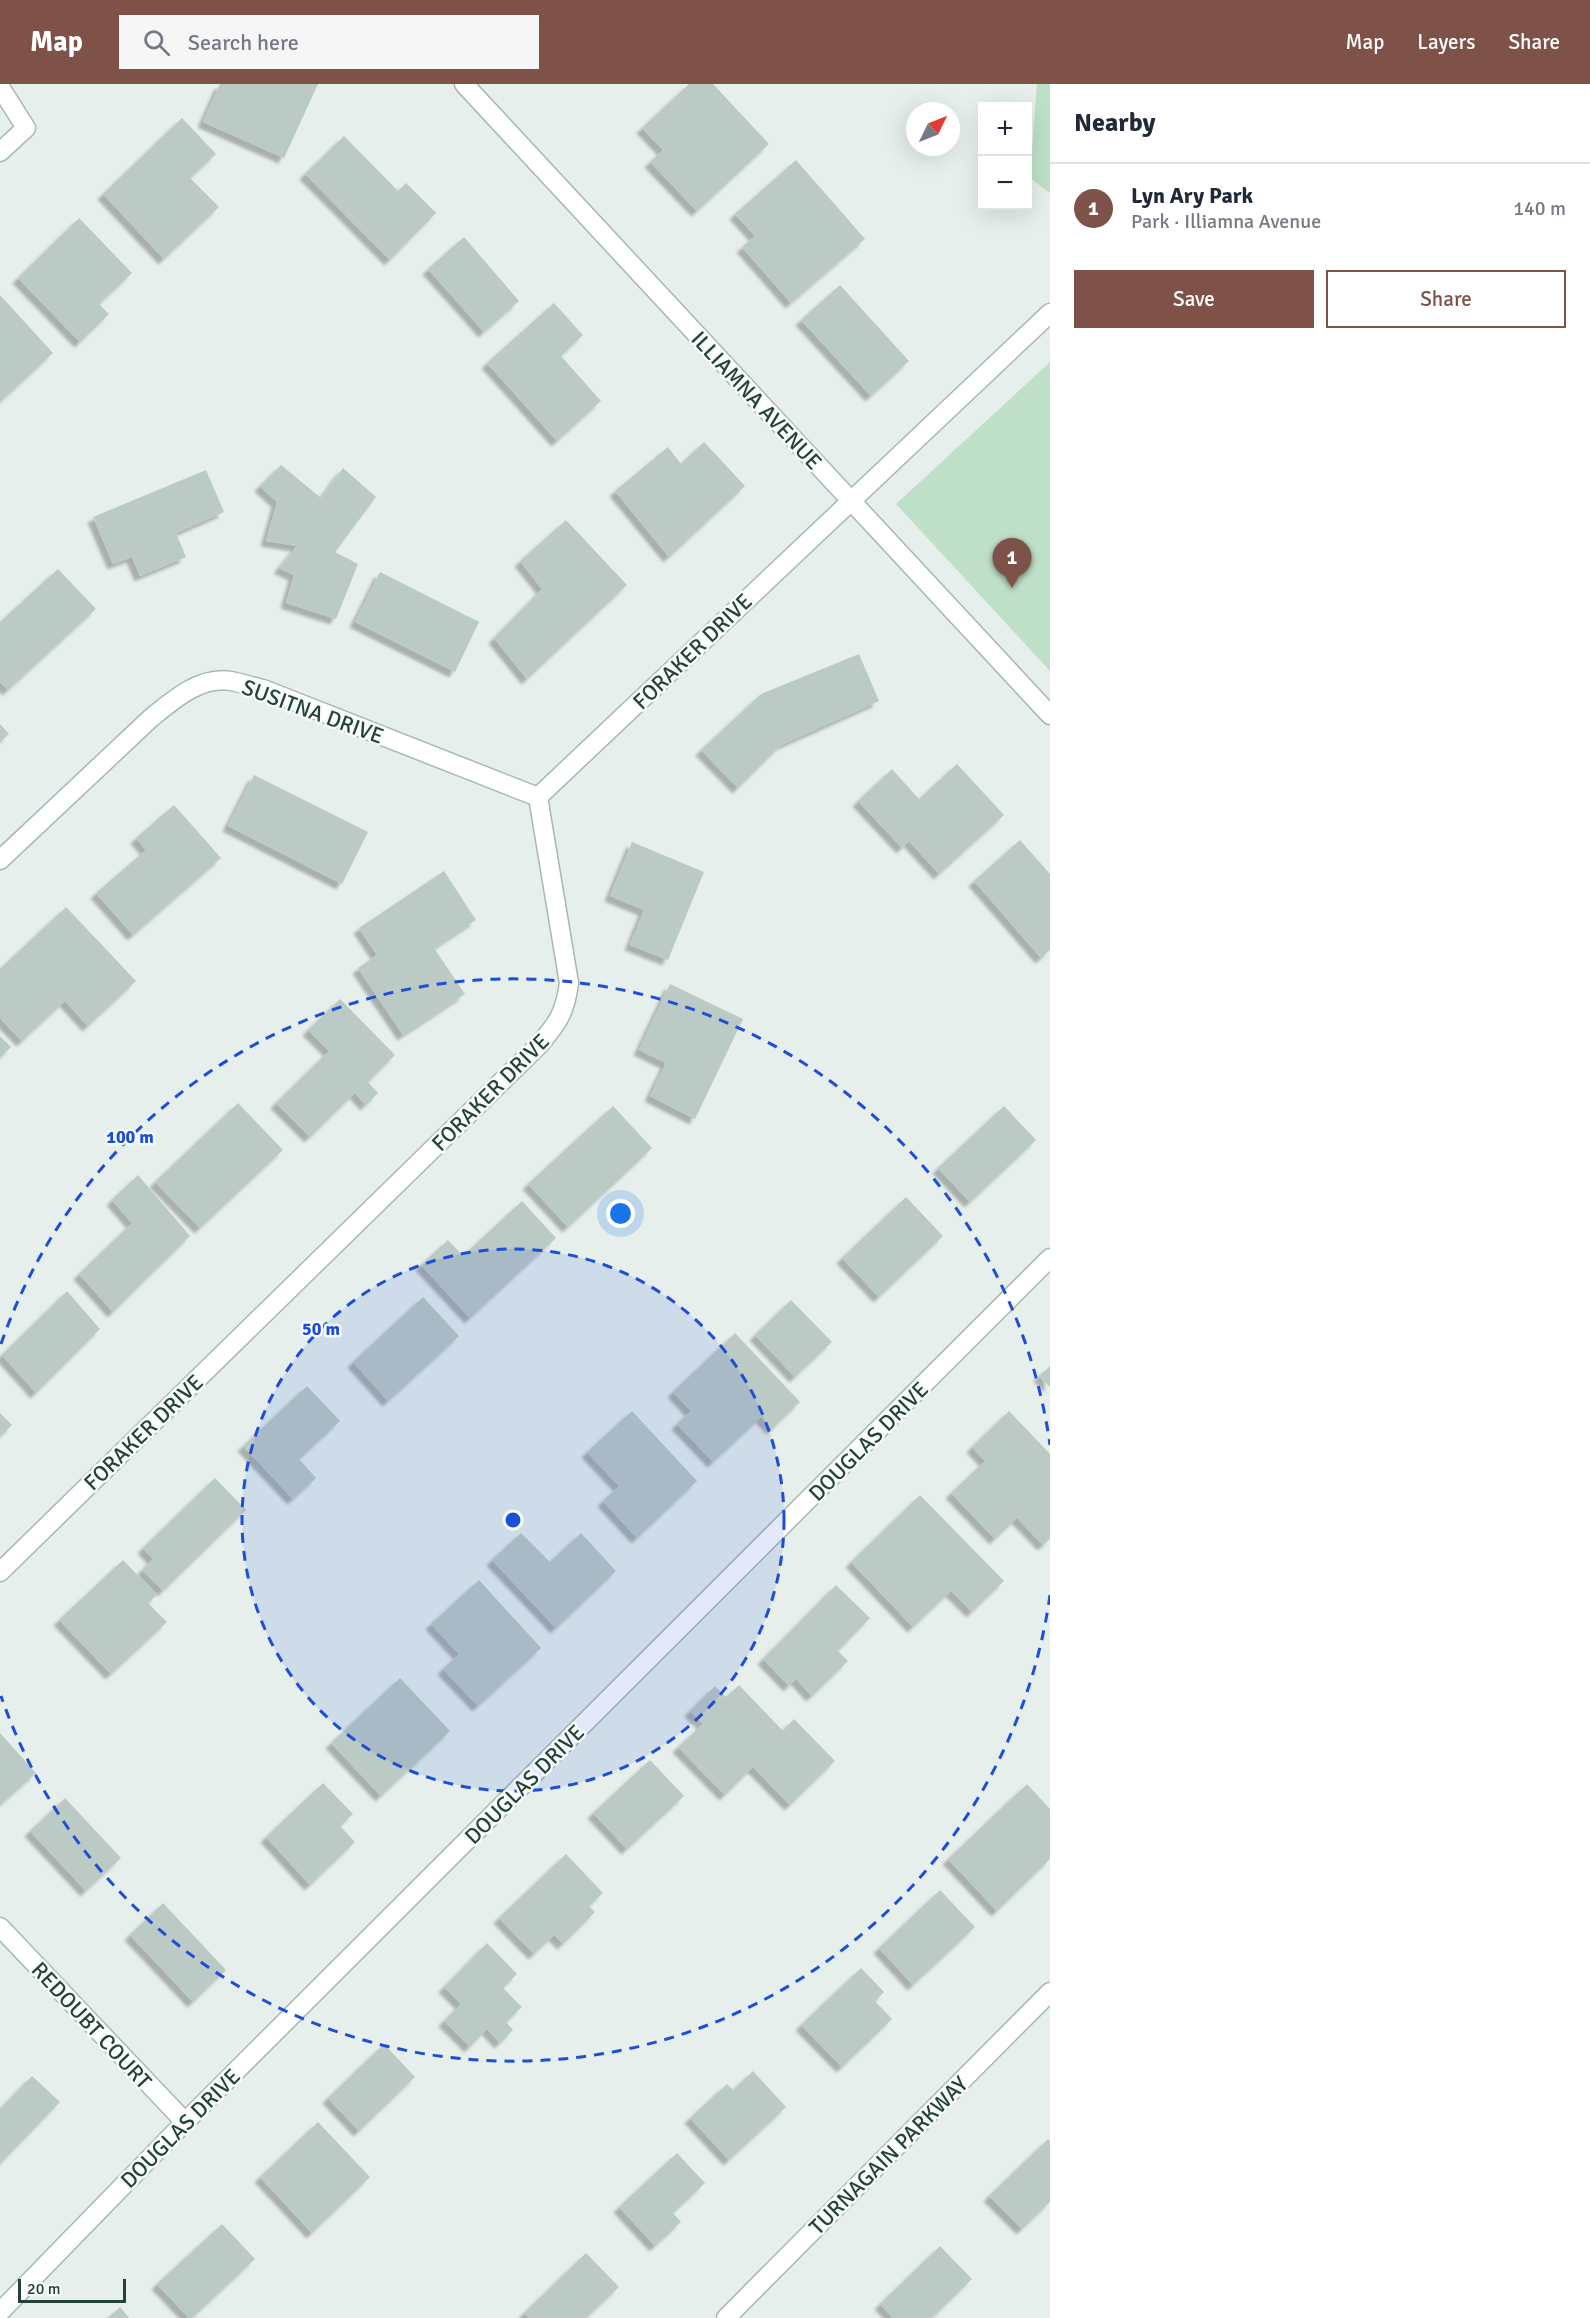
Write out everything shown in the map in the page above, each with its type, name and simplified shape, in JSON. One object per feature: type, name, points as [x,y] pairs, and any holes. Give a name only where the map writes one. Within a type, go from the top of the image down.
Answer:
[{"type":"street","name":"ILLIAMNA AVENUE","points":[[465,84],[1050,716]]},
{"type":"street","points":[[0,87],[26,128],[0,152]]},
{"type":"street","name":"FORAKER DRIVE","points":[[0,1572],[521,1063],[555,1027],[566,1005],[569,983],[538,797],[1050,313]]},
{"type":"street","name":"SUSITNA DRIVE","points":[[0,860],[151,718],[178,697],[202,684],[228,681],[263,689],[538,797]]},
{"type":"street","name":"DOUGLAS DRIVE","points":[[0,2312],[185,2122],[1050,1258]]},
{"type":"street","name":"REDOUBT COURT","points":[[0,1927],[185,2122]]},
{"type":"street","name":"TURNAGAIN PARKWAY","points":[[726,2318],[1050,1992]]},
{"type":"green space","points":[[1037,84],[1050,84],[1050,193],[1032,180]]},
{"type":"green space","points":[[1050,362],[1050,671],[896,504]]},
{"type":"building","points":[[220,84],[318,84],[284,158],[203,122]]},
{"type":"building","points":[[689,84],[713,84],[769,144],[697,211],[650,162],[663,150],[642,128]]},
{"type":"building","points":[[182,118],[216,154],[190,178],[219,207],[164,259],[103,194]]},
{"type":"building","points":[[344,136],[398,191],[406,183],[436,213],[390,260],[305,174]]},
{"type":"building","points":[[796,160],[865,239],[791,303],[742,247],[755,236],[735,214]]},
{"type":"building","points":[[79,218],[132,273],[99,304],[109,314],[80,342],[18,278]]},
{"type":"building","points":[[464,237],[519,301],[484,332],[428,269]]},
{"type":"building","points":[[840,285],[909,361],[871,396],[801,320]]},
{"type":"building","points":[[0,295],[53,353],[0,402]]},
{"type":"building","points":[[554,303],[583,335],[561,356],[601,401],[557,441],[487,363]]},
{"type":"building","points":[[704,442],[745,486],[669,557],[615,491],[668,447],[681,464]]},
{"type":"building","points":[[281,465],[321,498],[343,468],[376,497],[335,552],[358,564],[336,619],[286,603],[294,575],[279,568],[297,546],[266,541],[277,502],[260,486]]},
{"type":"building","points":[[206,470],[224,512],[176,533],[186,557],[140,576],[132,557],[113,564],[93,517]]},
{"type":"building","points":[[566,520],[627,585],[527,679],[494,638],[542,589],[520,561]]},
{"type":"building","points":[[58,569],[96,609],[8,690],[0,682],[0,622]]},
{"type":"building","points":[[380,572],[479,622],[455,672],[355,622]]},
{"type":"building","points":[[859,654],[879,701],[781,745],[738,788],[701,750],[761,694]]},
{"type":"building","points":[[0,724],[9,734],[0,742]]},
{"type":"building","points":[[957,764],[1004,815],[939,874],[909,841],[902,848],[858,801],[892,769],[919,799]]},
{"type":"building","points":[[254,775],[368,832],[342,884],[228,826]]},
{"type":"building","points":[[174,805],[221,858],[133,935],[96,893],[146,850],[136,838]]},
{"type":"building","points":[[1020,840],[1050,874],[1050,950],[1041,958],[974,881]]},
{"type":"building","points":[[632,842],[704,872],[668,960],[630,945],[644,910],[610,896]]},
{"type":"building","points":[[444,871],[476,920],[434,948],[465,994],[403,1035],[358,968],[377,955],[359,928]]},
{"type":"building","points":[[66,907],[136,981],[88,1026],[65,1001],[22,1041],[0,1018],[0,969]]},
{"type":"building","points":[[670,984],[743,1019],[695,1119],[650,1096],[666,1063],[639,1050]]},
{"type":"building","points":[[340,999],[395,1055],[368,1082],[378,1093],[366,1105],[355,1093],[310,1137],[276,1103],[329,1051],[308,1030]]},
{"type":"building","points":[[0,1036],[11,1047],[0,1058]]},
{"type":"building","points":[[238,1103],[283,1150],[200,1228],[155,1182]]},
{"type":"building","points":[[613,1106],[652,1148],[568,1227],[528,1184]]},
{"type":"building","points":[[1004,1106],[1036,1140],[970,1202],[938,1168]]},
{"type":"building","points":[[138,1175],[190,1236],[113,1312],[79,1274],[132,1223],[112,1200]]},
{"type":"building","points":[[906,1197],[943,1236],[879,1297],[842,1258]]},
{"type":"building","points":[[522,1201],[556,1238],[470,1318],[421,1265],[448,1240],[463,1256]]},
{"type":"building","points":[[67,1291],[100,1329],[36,1393],[2,1355]]},
{"type":"building","points":[[423,1297],[459,1336],[388,1401],[353,1362]]},
{"type":"building","points":[[791,1300],[832,1342],[795,1377],[755,1335]]},
{"type":"building","points":[[735,1333],[800,1402],[772,1429],[761,1417],[713,1462],[677,1424],[691,1411],[673,1392]]},
{"type":"building","points":[[1050,1366],[1050,1387],[1039,1376]]},
{"type":"building","points":[[307,1386],[340,1421],[299,1459],[316,1478],[293,1499],[243,1446]]},
{"type":"building","points":[[632,1411],[697,1481],[637,1538],[603,1501],[619,1486],[587,1452]]},
{"type":"building","points":[[1009,1411],[1050,1454],[1050,1539],[1043,1545],[1017,1518],[995,1539],[951,1493],[985,1461],[972,1447]]},
{"type":"building","points":[[0,1413],[12,1425],[0,1437]]},
{"type":"building","points":[[215,1478],[246,1510],[163,1591],[142,1570],[153,1559],[143,1548]]},
{"type":"building","points":[[920,1495],[1004,1581],[972,1612],[951,1591],[913,1627],[851,1562]]},
{"type":"building","points":[[521,1533],[550,1562],[581,1533],[616,1571],[556,1628],[492,1560]]},
{"type":"building","points":[[123,1560],[157,1595],[148,1603],[167,1622],[111,1674],[59,1620]]},
{"type":"building","points":[[479,1580],[541,1648],[478,1706],[443,1669],[459,1654],[431,1624]]},
{"type":"building","points":[[836,1585],[870,1618],[838,1651],[848,1661],[812,1696],[796,1679],[789,1686],[763,1659]]},
{"type":"building","points":[[400,1678],[450,1731],[381,1796],[331,1743]]},
{"type":"building","points":[[739,1685],[783,1731],[794,1719],[835,1761],[790,1805],[753,1767],[725,1795],[678,1747],[703,1724],[690,1711],[715,1686],[726,1697]]},
{"type":"building","points":[[0,1733],[36,1773],[0,1805]]},
{"type":"building","points":[[650,1760],[684,1796],[627,1849],[593,1813]]},
{"type":"building","points":[[323,1783],[353,1814],[340,1826],[355,1842],[310,1885],[266,1837]]},
{"type":"building","points":[[1027,1784],[1050,1809],[1050,1859],[997,1911],[948,1859]]},
{"type":"building","points":[[65,1798],[121,1858],[86,1891],[30,1831]]},
{"type":"building","points":[[566,1854],[603,1893],[589,1906],[595,1912],[563,1944],[554,1935],[534,1954],[499,1918]]},
{"type":"building","points":[[940,1890],[975,1927],[913,1985],[879,1948]]},
{"type":"building","points":[[163,1903],[226,1970],[193,2002],[130,1935]]},
{"type":"building","points":[[487,1943],[517,1974],[503,1988],[522,2007],[506,2022],[513,2030],[500,2043],[487,2029],[470,2047],[444,2021],[461,2004],[444,1987]]},
{"type":"building","points":[[861,1968],[884,1992],[875,2001],[892,2019],[842,2067],[801,2025]]},
{"type":"building","points":[[384,2044],[415,2077],[359,2131],[328,2098]]},
{"type":"building","points":[[753,2071],[786,2107],[729,2160],[690,2118],[727,2084],[733,2090]]},
{"type":"building","points":[[32,2076],[60,2102],[0,2164],[0,2109]]},
{"type":"building","points":[[318,2122],[370,2177],[312,2233],[260,2177]]},
{"type":"building","points":[[1048,2139],[1050,2141],[1050,2202],[1022,2229],[989,2196]]},
{"type":"building","points":[[677,2153],[705,2183],[673,2213],[681,2222],[655,2246],[619,2207]]},
{"type":"building","points":[[222,2224],[255,2259],[192,2318],[189,2318],[157,2284]]},
{"type":"building","points":[[940,2246],[972,2279],[932,2318],[893,2318],[880,2304]]},
{"type":"building","points":[[586,2253],[619,2287],[586,2318],[529,2318],[524,2313]]},
{"type":"building","points":[[120,2307],[129,2318],[108,2318]]},
{"type":"place","name":"Lyn Ary Park","points":[[1012,588]]}]
